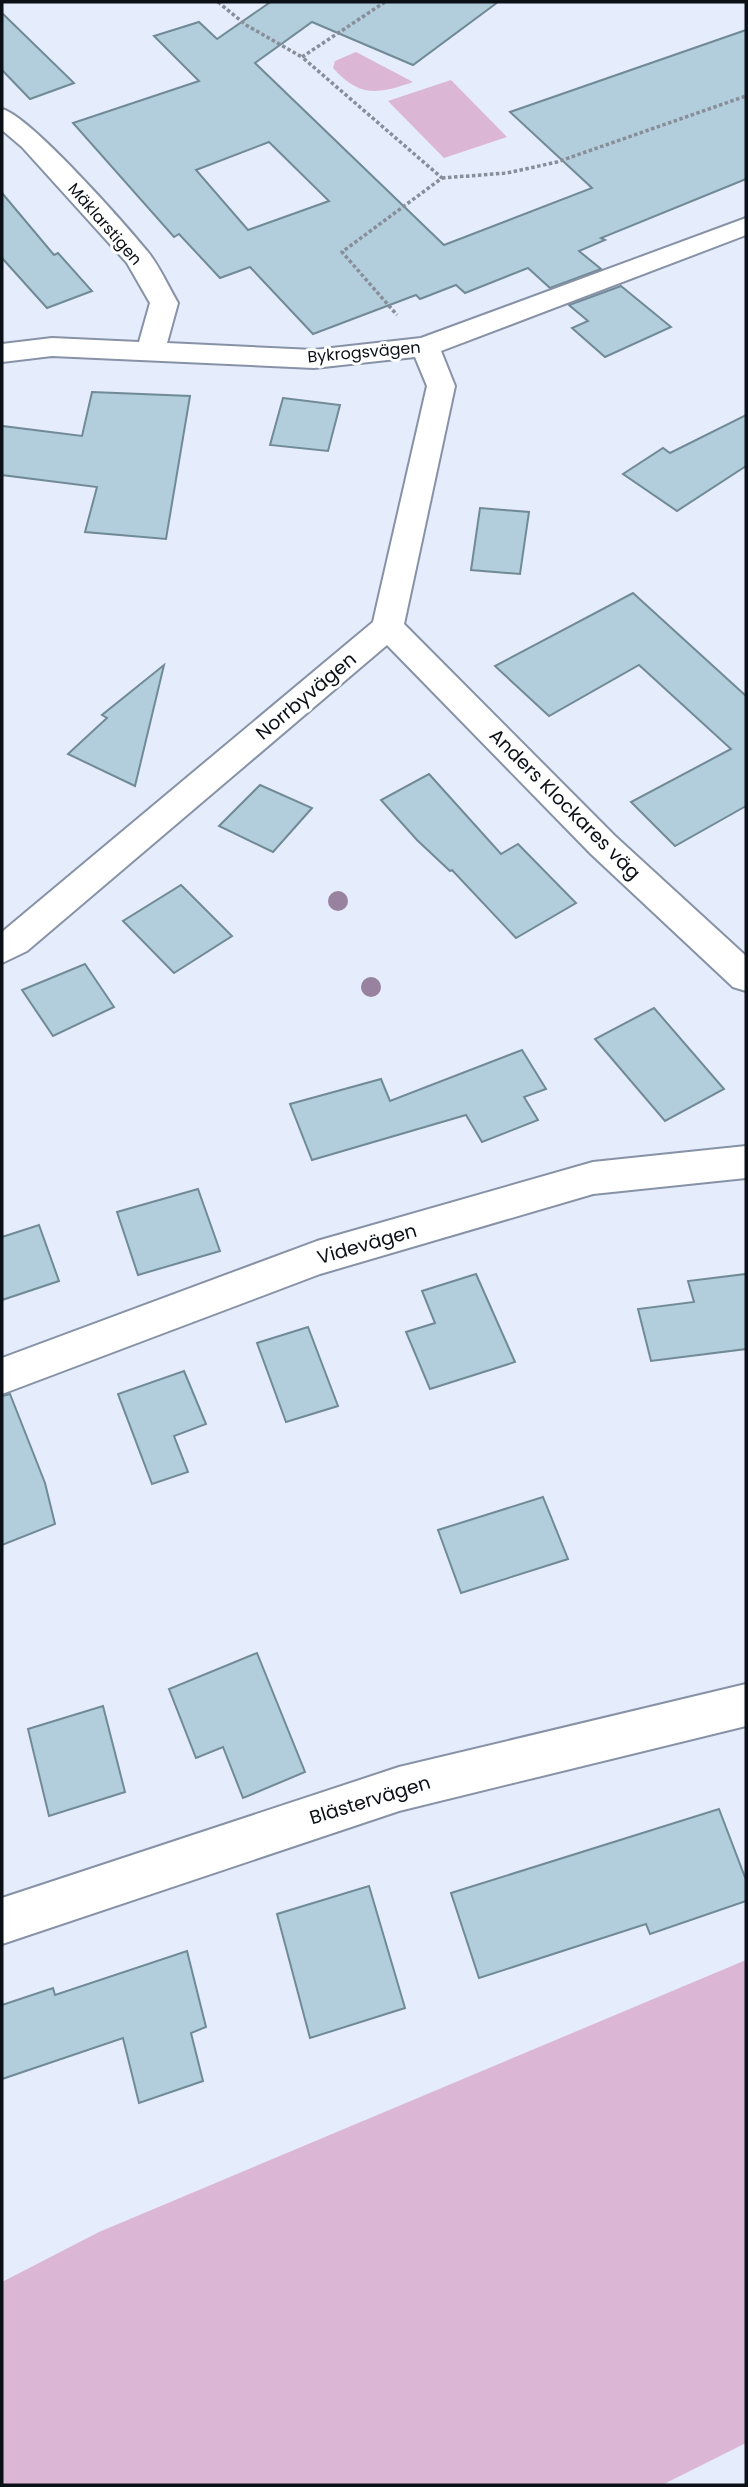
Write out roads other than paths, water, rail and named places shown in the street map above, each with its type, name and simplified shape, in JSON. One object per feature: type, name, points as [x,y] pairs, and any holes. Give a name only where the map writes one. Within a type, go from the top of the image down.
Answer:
[{"type":"street","name":"Mäklarstigen","points":[[2,117],[31,141],[139,259],[164,303],[151,351]]},
{"type":"street","name":"Bykrogsvägen","points":[[2,353],[52,347],[314,359],[425,347],[746,226]]},
{"type":"street","points":[[388,628],[442,386],[425,347]]},
{"type":"street","name":"Norrbyvägen","points":[[2,949],[15,941],[388,628]]},
{"type":"street","name":"Anders Klockares väg","points":[[388,628],[603,845],[746,976]]},
{"type":"street","name":"Videvägen","points":[[2,1376],[317,1258],[593,1178],[746,1162]]},
{"type":"street","name":"Blästervägen","points":[[2,1920],[399,1789],[746,1705]]}]
